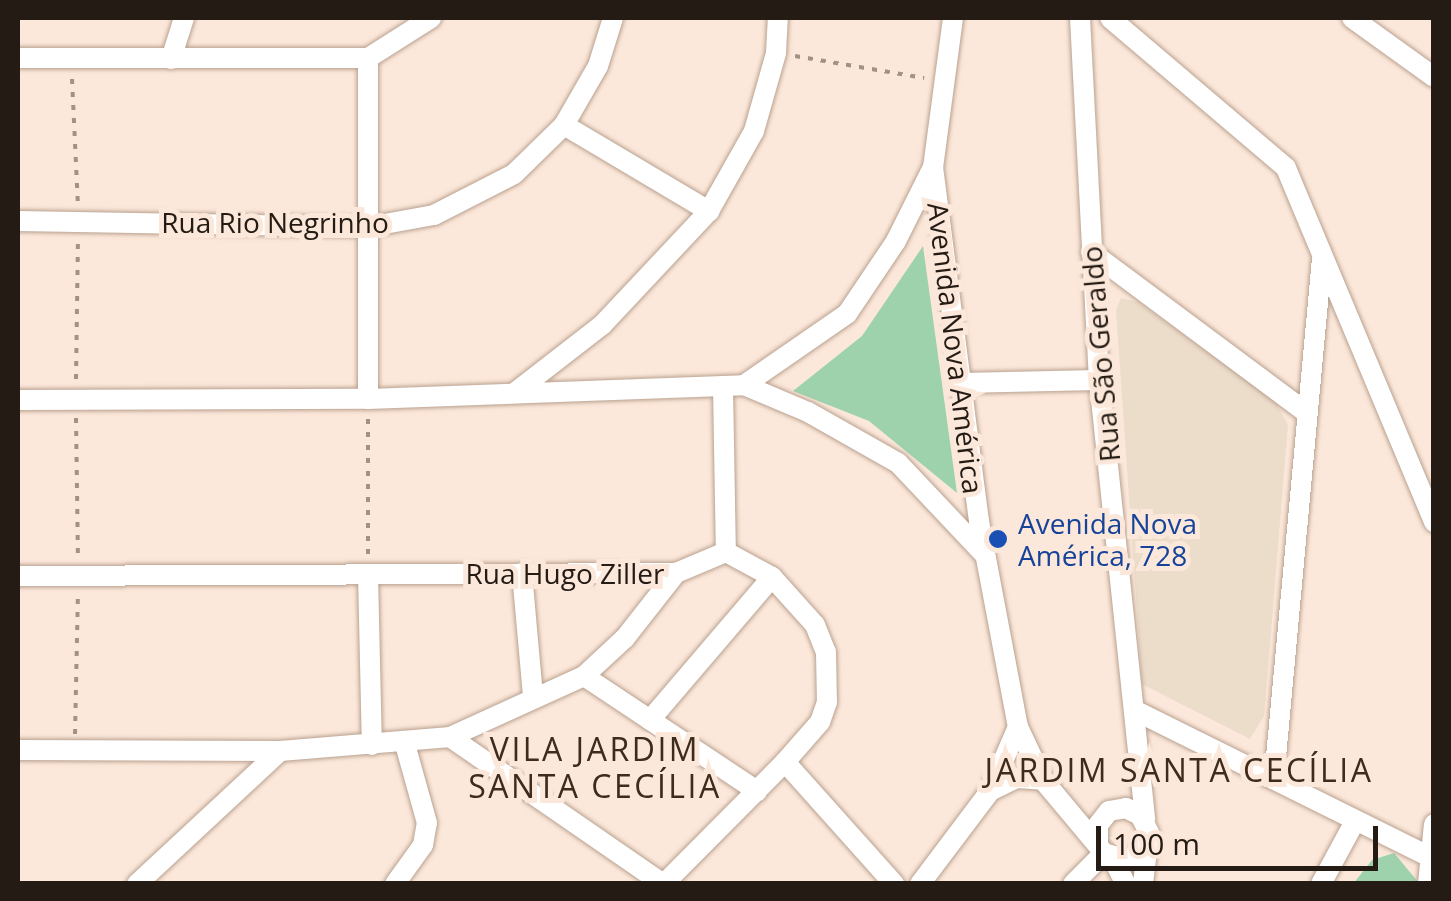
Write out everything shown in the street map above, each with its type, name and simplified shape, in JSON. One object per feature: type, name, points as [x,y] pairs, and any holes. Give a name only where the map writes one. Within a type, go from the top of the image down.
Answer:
[{"type":"street","points":[[172,59],[184,18]]},
{"type":"street","points":[[18,58],[368,58],[430,18]]},
{"type":"street","name":"Rua Rio Negrinho","points":[[18,221],[368,227],[434,215],[479,196],[514,174],[564,125],[598,66],[613,18]]},
{"type":"street","points":[[517,391],[568,352],[660,270],[709,211],[754,132],[776,53],[778,18]]},
{"type":"street","name":"Avenida Nova América","points":[[953,18],[948,82],[932,168],[984,555],[1018,727],[1050,788],[1105,851],[1126,884]]},
{"type":"street","name":"Rua São Geraldo","points":[[1080,18],[1100,380],[1145,820]]},
{"type":"street","points":[[1110,18],[1286,168],[1434,522]]},
{"type":"street","points":[[1352,18],[1434,77]]},
{"type":"street","points":[[368,58],[368,399]]},
{"type":"street","points":[[564,125],[709,211]]},
{"type":"street","points":[[733,386],[847,314],[896,242],[932,168]]},
{"type":"street","points":[[896,242],[919,230],[941,235]]},
{"type":"street","points":[[1090,252],[1306,412]]},
{"type":"street","points":[[1274,779],[1322,256]]},
{"type":"street","points":[[568,352],[570,390]]},
{"type":"street","points":[[960,383],[1100,380]]},
{"type":"street","points":[[450,737],[663,884],[820,722],[829,678],[815,624],[772,578],[726,552],[733,386]]},
{"type":"street","points":[[18,400],[368,399],[733,386],[808,412],[898,463],[984,555]]},
{"type":"street","points":[[940,506],[979,521]]},
{"type":"street","name":"Rua Hugo Ziller","points":[[18,576],[676,574],[726,552]]},
{"type":"street","points":[[522,573],[532,697]]},
{"type":"street","points":[[368,574],[372,745]]},
{"type":"street","points":[[18,750],[280,751],[405,744],[450,737],[584,676],[625,638],[676,574]]},
{"type":"street","points":[[650,720],[772,578]]},
{"type":"street","points":[[584,676],[757,790]]},
{"type":"street","points":[[1134,710],[1430,857]]},
{"type":"street","points":[[920,884],[990,791],[1018,727]]},
{"type":"street","points":[[405,744],[426,806],[423,845],[408,879]]},
{"type":"street","name":"Rua São Geraldo","points":[[1113,810],[1138,748]]},
{"type":"street","points":[[138,884],[280,751]]},
{"type":"street","points":[[785,762],[894,884]]},
{"type":"street","points":[[990,791],[1017,778],[1145,820],[1143,884]]},
{"type":"street","points":[[1105,851],[1098,825],[1113,810]]},
{"type":"street","points":[[1321,884],[1355,821]]},
{"type":"street","points":[[1428,884],[1434,824]]},
{"type":"street","points":[[1105,851],[1136,857],[1146,846]]},
{"type":"street","points":[[1073,884],[1105,851]]},
{"type":"path","points":[[776,53],[948,82]]},
{"type":"path","points":[[368,399],[368,574]]},
{"type":"shaded area","points":[[1121,298],[1138,302],[1275,401],[1288,425],[1264,716],[1250,739],[1142,684],[1116,310]]},
{"type":"green space","points":[[923,246],[957,493],[869,421],[793,391],[862,336]]},
{"type":"green space","points":[[1394,853],[1419,883],[1353,884],[1372,860]]},
{"type":"place","name":"Avenida Nova América, 728","points":[[998,539]]},
{"type":"district","name":"VILA JARDIM SANTA CECÍLIA","points":[[595,768]]},
{"type":"district","name":"JARDIM SANTA CECÍLIA","points":[[1179,770]]}]
